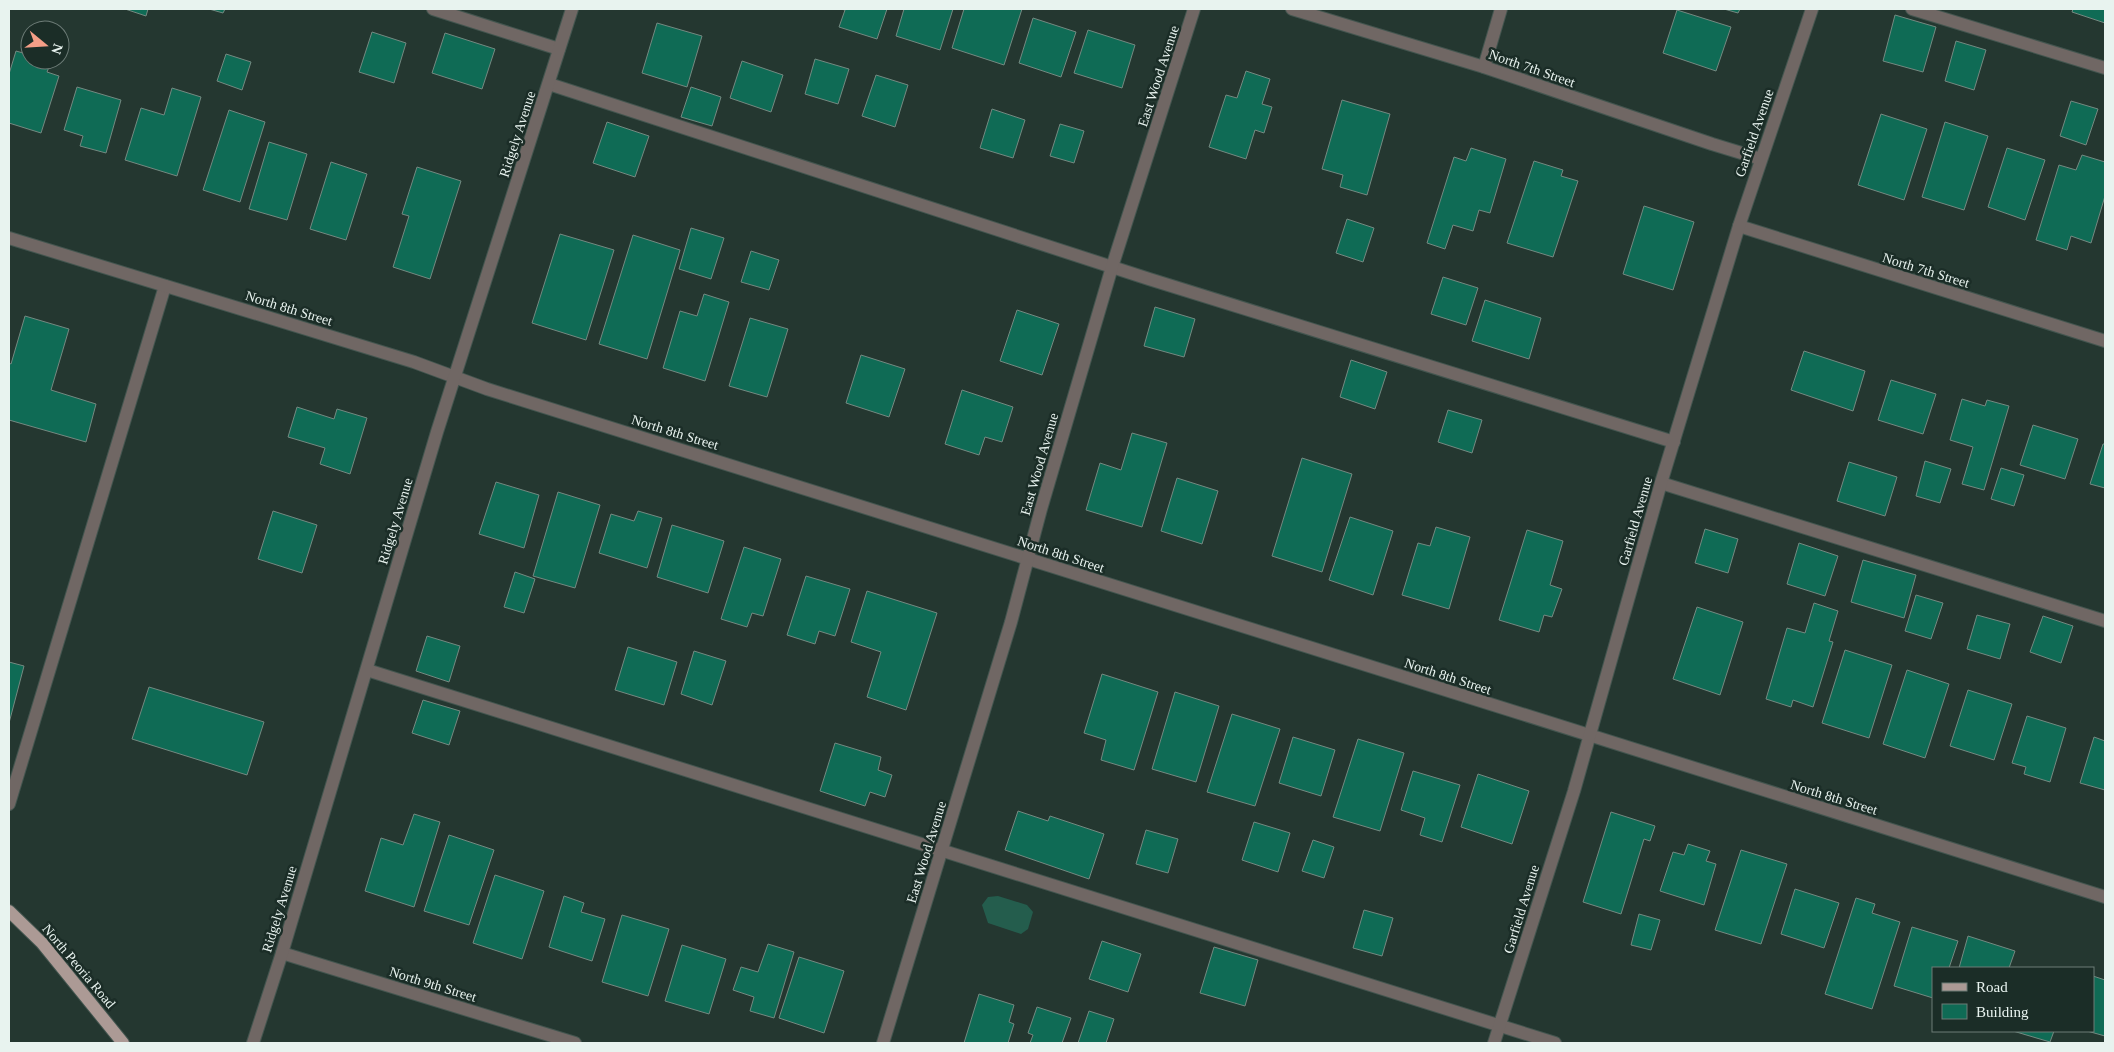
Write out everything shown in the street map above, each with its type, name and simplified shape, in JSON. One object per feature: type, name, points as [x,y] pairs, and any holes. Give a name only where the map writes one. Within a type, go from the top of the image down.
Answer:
[{"type":"main road","name":"North Peoria Road","points":[[9,911],[42,943],[123,1043]]},
{"type":"street","points":[[432,9],[559,49]]},
{"type":"street","name":"Ridgely Avenue","points":[[253,1043],[282,953],[455,377],[572,9]]},
{"type":"street","name":"East Wood Avenue","points":[[883,1043],[1014,613],[1112,267],[1194,9]]},
{"type":"street","name":"North 7th Street","points":[[1292,9],[1484,67],[1702,141],[1761,159]]},
{"type":"street","points":[[1484,67],[1501,9]]},
{"type":"street","name":"Garfield Avenue","points":[[1494,1043],[1590,736],[1604,678],[1739,226],[1812,9]]},
{"type":"street","points":[[1912,9],[2105,68]]},
{"type":"street","points":[[549,84],[1112,267],[1674,442]]},
{"type":"street","name":"North 7th Street","points":[[1739,226],[2105,341]]},
{"type":"street","name":"North 8th Street","points":[[9,238],[414,362],[487,389],[2105,897]]},
{"type":"street","points":[[9,804],[165,286]]},
{"type":"street","points":[[1661,483],[2105,621]]},
{"type":"street","points":[[367,670],[1555,1043]]},
{"type":"street","name":"North 9th Street","points":[[282,953],[575,1043]]},
{"type":"shaded area","points":[[998,896],[1027,905],[1033,912],[1028,929],[1021,934],[988,923],[982,905],[988,897]]},
{"type":"building","points":[[125,9],[148,9],[146,16]]},
{"type":"building","points":[[209,9],[225,9],[223,13]]},
{"type":"building","points":[[841,9],[887,9],[877,39],[839,27],[845,10]]},
{"type":"building","points":[[904,9],[953,9],[940,50],[896,36]]},
{"type":"building","points":[[964,9],[1022,9],[1004,65],[952,48]]},
{"type":"building","points":[[1724,9],[1740,9],[1738,13]]},
{"type":"building","points":[[2073,9],[2105,9],[2105,23],[2072,12]]},
{"type":"building","points":[[1677,10],[1731,27],[1716,71],[1663,53]]},
{"type":"building","points":[[1895,15],[1936,27],[1923,72],[1883,61]]},
{"type":"building","points":[[1033,18],[1076,32],[1061,77],[1019,63]]},
{"type":"building","points":[[657,23],[702,36],[687,87],[642,73]]},
{"type":"building","points":[[1088,30],[1135,45],[1122,88],[1074,73]]},
{"type":"building","points":[[372,32],[406,43],[394,83],[359,72]]},
{"type":"building","points":[[445,33],[495,49],[482,89],[432,73]]},
{"type":"building","points":[[1956,41],[1986,50],[1974,90],[1945,81]]},
{"type":"building","points":[[16,51],[20,52],[20,70],[48,70],[47,72],[59,76],[41,133],[9,123],[9,74]]},
{"type":"building","points":[[226,54],[251,62],[242,90],[217,81]]},
{"type":"building","points":[[815,59],[849,69],[838,104],[805,94]]},
{"type":"building","points":[[742,61],[783,75],[771,112],[730,98]]},
{"type":"building","points":[[1246,71],[1270,79],[1262,104],[1272,107],[1264,133],[1255,130],[1246,159],[1209,147],[1226,95],[1237,98]]},
{"type":"building","points":[[876,75],[908,85],[895,127],[862,116]]},
{"type":"building","points":[[77,87],[121,100],[106,153],[80,146],[83,136],[64,130]]},
{"type":"building","points":[[691,87],[721,97],[712,126],[681,117]]},
{"type":"building","points":[[172,88],[201,97],[177,176],[125,160],[141,108],[164,115]]},
{"type":"building","points":[[1342,100],[1390,114],[1367,195],[1340,187],[1343,175],[1322,169]]},
{"type":"building","points":[[2071,101],[2098,109],[2086,145],[2060,136]]},
{"type":"building","points":[[992,109],[1025,120],[1013,158],[980,148]]},
{"type":"building","points":[[229,110],[265,122],[240,202],[203,190]]},
{"type":"building","points":[[1881,114],[1927,129],[1904,200],[1858,185]]},
{"type":"building","points":[[607,122],[649,136],[635,177],[593,163]]},
{"type":"building","points":[[1945,122],[1988,136],[1964,210],[1922,197]]},
{"type":"building","points":[[1060,124],[1084,131],[1074,163],[1050,156]]},
{"type":"building","points":[[269,142],[307,154],[287,220],[249,209]]},
{"type":"building","points":[[1471,148],[1506,159],[1490,213],[1479,210],[1473,231],[1453,225],[1445,249],[1427,243],[1454,157],[1466,161]]},
{"type":"building","points":[[2007,148],[2045,160],[2025,220],[1988,207]]},
{"type":"building","points":[[2082,155],[2105,162],[2105,196],[2091,243],[2071,236],[2067,250],[2036,240],[2059,165],[2076,170]]},
{"type":"building","points":[[1534,161],[1563,170],[1561,176],[1578,181],[1553,257],[1507,243]]},
{"type":"building","points":[[331,162],[367,174],[346,240],[310,229]]},
{"type":"building","points":[[417,167],[461,181],[430,279],[393,267],[409,216],[402,214]]},
{"type":"building","points":[[1644,206],[1694,222],[1673,290],[1623,274]]},
{"type":"building","points":[[1347,219],[1374,228],[1363,262],[1336,253]]},
{"type":"building","points":[[691,228],[724,238],[711,279],[679,269]]},
{"type":"building","points":[[560,234],[614,250],[586,340],[532,323]]},
{"type":"building","points":[[633,235],[680,250],[647,359],[599,344]]},
{"type":"building","points":[[751,251],[779,260],[769,290],[741,282]]},
{"type":"building","points":[[1443,277],[1478,288],[1466,325],[1431,314]]},
{"type":"building","points":[[704,294],[729,302],[705,381],[663,368],[680,311],[697,316]]},
{"type":"building","points":[[1485,300],[1541,318],[1529,359],[1472,341]]},
{"type":"building","points":[[1155,307],[1195,319],[1184,357],[1144,346]]},
{"type":"building","points":[[1017,310],[1059,324],[1042,375],[1000,361]]},
{"type":"building","points":[[25,316],[69,329],[51,390],[96,404],[86,442],[9,420],[9,363],[11,364]]},
{"type":"building","points":[[750,318],[788,329],[767,397],[729,386]]},
{"type":"building","points":[[1804,351],[1865,371],[1853,411],[1791,390]]},
{"type":"building","points":[[861,355],[905,369],[889,417],[846,403]]},
{"type":"building","points":[[1351,360],[1387,372],[1375,409],[1340,397]]},
{"type":"building","points":[[1891,380],[1936,394],[1923,434],[1878,420]]},
{"type":"building","points":[[962,390],[1013,407],[1002,442],[985,437],[979,455],[945,444]]},
{"type":"building","points":[[1962,399],[1985,406],[1987,400],[2009,406],[1984,490],[1962,484],[1973,447],[1950,440]]},
{"type":"building","points":[[297,407],[334,419],[337,409],[367,418],[350,474],[320,464],[325,448],[288,437]]},
{"type":"building","points":[[1448,410],[1482,420],[1472,453],[1438,442]]},
{"type":"building","points":[[2033,425],[2078,439],[2065,479],[2020,465]]},
{"type":"building","points":[[1132,433],[1167,443],[1142,527],[1086,510],[1100,463],[1121,470]]},
{"type":"building","points":[[2103,444],[2105,444],[2105,488],[2090,484]]},
{"type":"building","points":[[1302,458],[1352,474],[1322,572],[1272,556]]},
{"type":"building","points":[[1925,461],[1951,469],[1940,503],[1916,496]]},
{"type":"building","points":[[1849,462],[1897,477],[1885,516],[1837,501]]},
{"type":"building","points":[[2001,468],[2024,475],[2014,506],[1991,499]]},
{"type":"building","points":[[1177,478],[1218,491],[1202,544],[1161,531]]},
{"type":"building","points":[[496,482],[539,495],[524,548],[479,534]]},
{"type":"building","points":[[558,492],[600,505],[575,588],[533,576]]},
{"type":"building","points":[[273,511],[317,525],[302,573],[258,559]]},
{"type":"building","points":[[638,511],[662,518],[647,568],[599,553],[611,514],[634,521]]},
{"type":"building","points":[[1350,517],[1393,531],[1373,595],[1329,580]]},
{"type":"building","points":[[672,525],[724,541],[708,593],[657,577]]},
{"type":"building","points":[[1436,527],[1470,537],[1449,609],[1402,595],[1418,543],[1430,546]]},
{"type":"building","points":[[1705,529],[1738,539],[1728,573],[1695,563]]},
{"type":"building","points":[[1527,530],[1563,541],[1550,585],[1562,589],[1552,617],[1544,615],[1539,632],[1499,620]]},
{"type":"building","points":[[1799,543],[1838,556],[1825,596],[1787,584]]},
{"type":"building","points":[[744,547],[781,559],[763,616],[752,613],[747,627],[721,619]]},
{"type":"building","points":[[1863,560],[1916,575],[1904,618],[1851,602]]},
{"type":"building","points":[[515,572],[535,579],[524,613],[504,607]]},
{"type":"building","points":[[806,576],[850,589],[835,636],[819,631],[815,644],[787,635]]},
{"type":"building","points":[[867,591],[937,613],[906,710],[867,697],[881,652],[851,642]]},
{"type":"building","points":[[1916,595],[1943,603],[1931,639],[1905,631]]},
{"type":"building","points":[[1814,603],[1838,611],[1829,641],[1833,642],[1813,707],[1793,700],[1791,707],[1766,699],[1787,628],[1805,633]]},
{"type":"building","points":[[1697,607],[1743,622],[1720,695],[1673,679]]},
{"type":"building","points":[[1977,615],[2010,624],[2000,659],[1967,649]]},
{"type":"building","points":[[2043,616],[2073,626],[2061,663],[2030,652]]},
{"type":"building","points":[[427,636],[460,646],[449,682],[416,671]]},
{"type":"building","points":[[628,647],[677,662],[664,705],[615,690]]},
{"type":"building","points":[[1845,650],[1892,665],[1869,738],[1822,723]]},
{"type":"building","points":[[694,651],[726,661],[712,705],[681,694]]},
{"type":"building","points":[[9,662],[24,666],[9,723]]},
{"type":"building","points":[[1907,670],[1949,684],[1925,758],[1883,744]]},
{"type":"building","points":[[1102,674],[1158,692],[1134,770],[1101,760],[1106,740],[1084,733]]},
{"type":"building","points":[[149,687],[264,722],[247,775],[132,739]]},
{"type":"building","points":[[1968,690],[2012,704],[1994,760],[1950,746]]},
{"type":"building","points":[[1175,692],[1219,706],[1196,782],[1152,769]]},
{"type":"building","points":[[423,700],[460,711],[449,745],[412,733]]},
{"type":"building","points":[[1232,714],[1280,729],[1255,806],[1207,792]]},
{"type":"building","points":[[2027,716],[2066,728],[2050,782],[2024,774],[2026,767],[2012,763]]},
{"type":"building","points":[[1293,737],[1335,750],[1321,796],[1279,783]]},
{"type":"building","points":[[2094,737],[2105,741],[2105,790],[2080,783]]},
{"type":"building","points":[[1358,739],[1404,753],[1380,831],[1333,817]]},
{"type":"building","points":[[835,743],[881,757],[878,770],[892,775],[885,797],[870,792],[865,806],[820,791]]},
{"type":"building","points":[[1413,771],[1460,785],[1442,842],[1420,835],[1425,818],[1401,810]]},
{"type":"building","points":[[1478,774],[1529,791],[1512,844],[1461,827]]},
{"type":"building","points":[[1018,811],[1048,821],[1050,816],[1104,834],[1089,879],[1005,850]]},
{"type":"building","points":[[1611,812],[1655,826],[1650,841],[1644,839],[1621,914],[1583,902]]},
{"type":"building","points":[[414,814],[440,822],[414,907],[365,891],[381,838],[403,845]]},
{"type":"building","points":[[1254,822],[1290,833],[1278,872],[1242,860]]},
{"type":"building","points":[[1146,830],[1178,839],[1168,873],[1136,864]]},
{"type":"building","points":[[449,835],[494,850],[469,925],[424,911]]},
{"type":"building","points":[[1313,840],[1334,847],[1324,878],[1302,871]]},
{"type":"building","points":[[1688,844],[1710,851],[1706,861],[1716,864],[1704,905],[1660,891],[1673,852],[1684,855]]},
{"type":"building","points":[[1741,850],[1787,864],[1761,944],[1715,930]]},
{"type":"building","points":[[495,875],[544,891],[522,959],[473,943]]},
{"type":"building","points":[[1795,889],[1839,903],[1824,948],[1781,934]]},
{"type":"building","points":[[564,896],[584,903],[581,912],[605,919],[592,961],[549,947]]},
{"type":"building","points":[[1856,898],[1875,904],[1872,913],[1900,922],[1872,1009],[1825,994]]},
{"type":"building","points":[[1364,910],[1393,918],[1382,956],[1353,948]]},
{"type":"building","points":[[1639,914],[1660,920],[1651,950],[1631,945]]},
{"type":"building","points":[[622,915],[669,929],[648,996],[602,982]]},
{"type":"building","points":[[1912,927],[1958,941],[1949,967],[1932,967],[1932,998],[1894,986]]},
{"type":"building","points":[[1968,936],[2015,951],[2009,967],[1959,967]]},
{"type":"building","points":[[1102,941],[1141,954],[1128,992],[1089,979]]},
{"type":"building","points":[[768,944],[794,952],[774,1018],[750,1011],[754,997],[733,990],[741,967],[758,972]]},
{"type":"building","points":[[682,945],[726,959],[709,1014],[665,1001]]},
{"type":"building","points":[[1214,947],[1258,960],[1245,1006],[1200,993]]},
{"type":"building","points":[[799,957],[844,971],[824,1033],[779,1018]]},
{"type":"building","points":[[2094,976],[2105,980],[2105,1036],[2091,1032],[2094,1032]]},
{"type":"building","points":[[979,994],[1014,1005],[1009,1022],[1014,1024],[1008,1043],[964,1043]]},
{"type":"building","points":[[1037,1007],[1071,1018],[1062,1043],[1030,1043],[1033,1035],[1028,1033]]},
{"type":"building","points":[[1089,1011],[1114,1019],[1106,1043],[1078,1043]]},
{"type":"building","points":[[2016,1032],[2054,1032],[2050,1042]]}]
